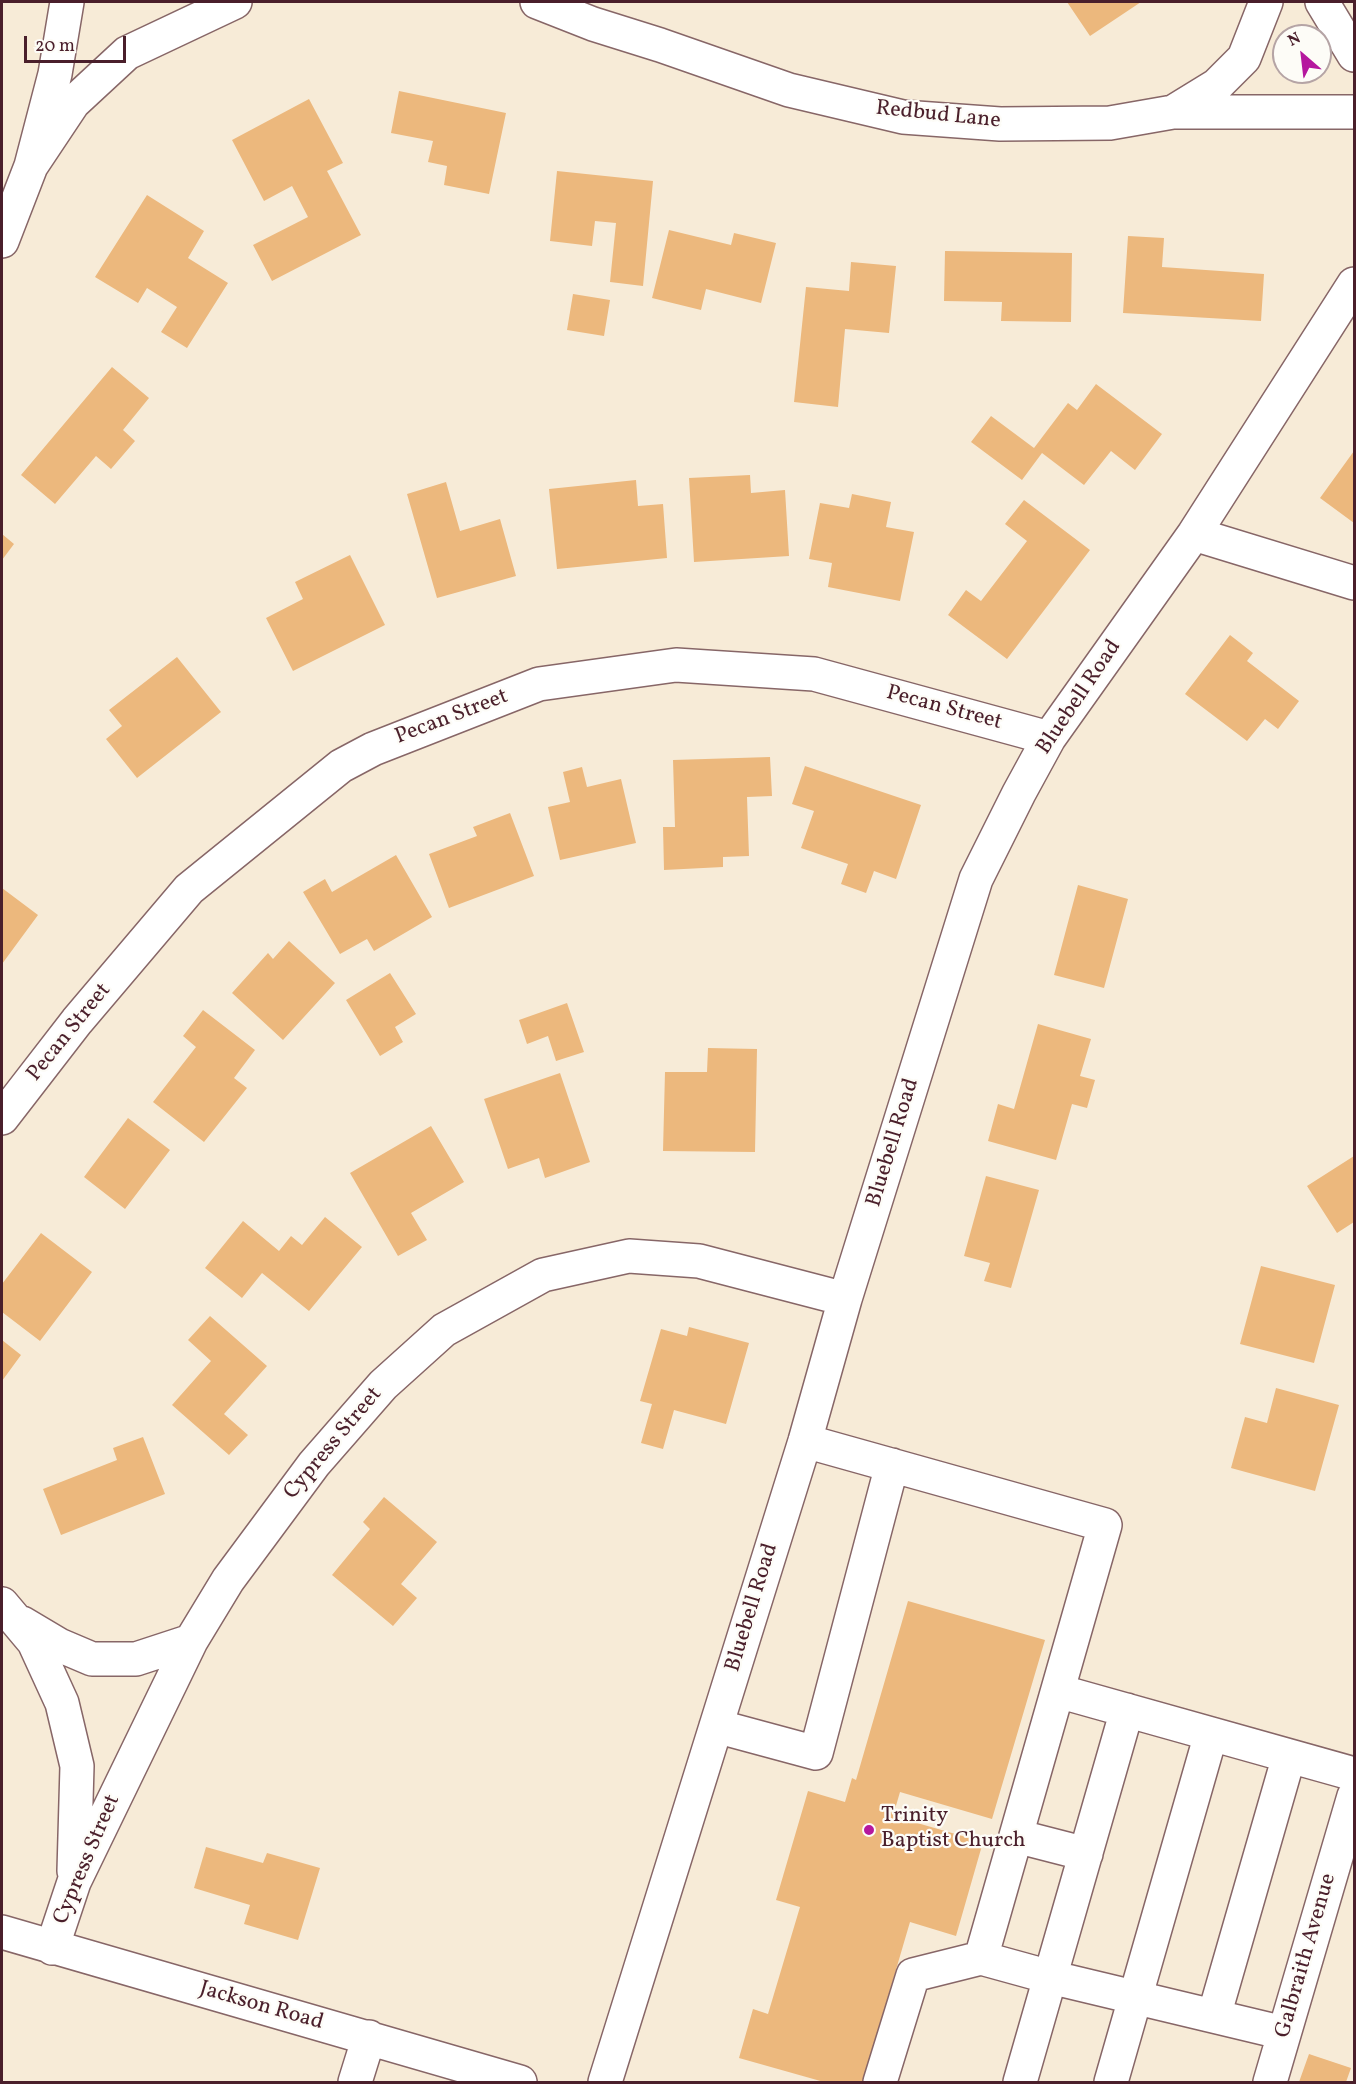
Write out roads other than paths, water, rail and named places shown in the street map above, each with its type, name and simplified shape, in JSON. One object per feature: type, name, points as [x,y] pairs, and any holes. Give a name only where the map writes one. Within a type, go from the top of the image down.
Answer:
[{"type":"street","points":[[2,241],[31,166],[55,74],[67,2]]},
{"type":"street","points":[[31,166],[73,103],[127,52],[235,2]]},
{"type":"street","name":"Redbud Lane","points":[[537,2],[593,24],[789,90],[903,117],[1000,124],[1110,123],[1173,112],[1354,112]]},
{"type":"street","points":[[1173,112],[1217,85],[1244,58],[1266,2]]},
{"type":"street","points":[[1322,2],[1354,55]]},
{"type":"street","name":"Bluebell Road","points":[[605,2082],[805,1441],[845,1299],[976,879],[1018,793],[1049,738],[1194,534],[1354,284]]},
{"type":"street","points":[[1194,534],[1354,583]]},
{"type":"street","name":"Pecan Street","points":[[2,1118],[77,1021],[189,889],[341,766],[373,749],[539,684],[676,665],[814,674],[1049,738]]},
{"type":"street","name":"Cypress Street","points":[[52,1948],[74,1882],[191,1641],[228,1580],[314,1464],[384,1385],[444,1330],[543,1275],[629,1256],[699,1260],[845,1299]]},
{"type":"street","points":[[805,1441],[1105,1525],[981,1958]]},
{"type":"street","points":[[716,1726],[816,1753],[892,1465]]},
{"type":"street","points":[[8,1611],[59,1645],[92,1659],[136,1659],[191,1641]]},
{"type":"street","points":[[8,1611],[34,1642],[62,1703],[77,1766],[74,1882]]},
{"type":"street","points":[[1058,1691],[1354,1774]]},
{"type":"street","points":[[1020,2082],[1127,1710]]},
{"type":"street","points":[[1111,2082],[1211,1734]]},
{"type":"street","points":[[1214,2016],[1289,1756]]},
{"type":"street","name":"Galbraith Avenue","points":[[1270,2082],[1354,1796]]},
{"type":"street","points":[[1016,1836],[1086,1854]]},
{"type":"street","name":"Jackson Road","points":[[2,1932],[520,2082]]},
{"type":"street","points":[[880,2082],[913,1975],[981,1958],[1050,1977],[1284,2033]]},
{"type":"street","points":[[355,2082],[369,2037]]},
{"type":"place","name":"Trinity Baptist Church","points":[[869,1830]]}]
